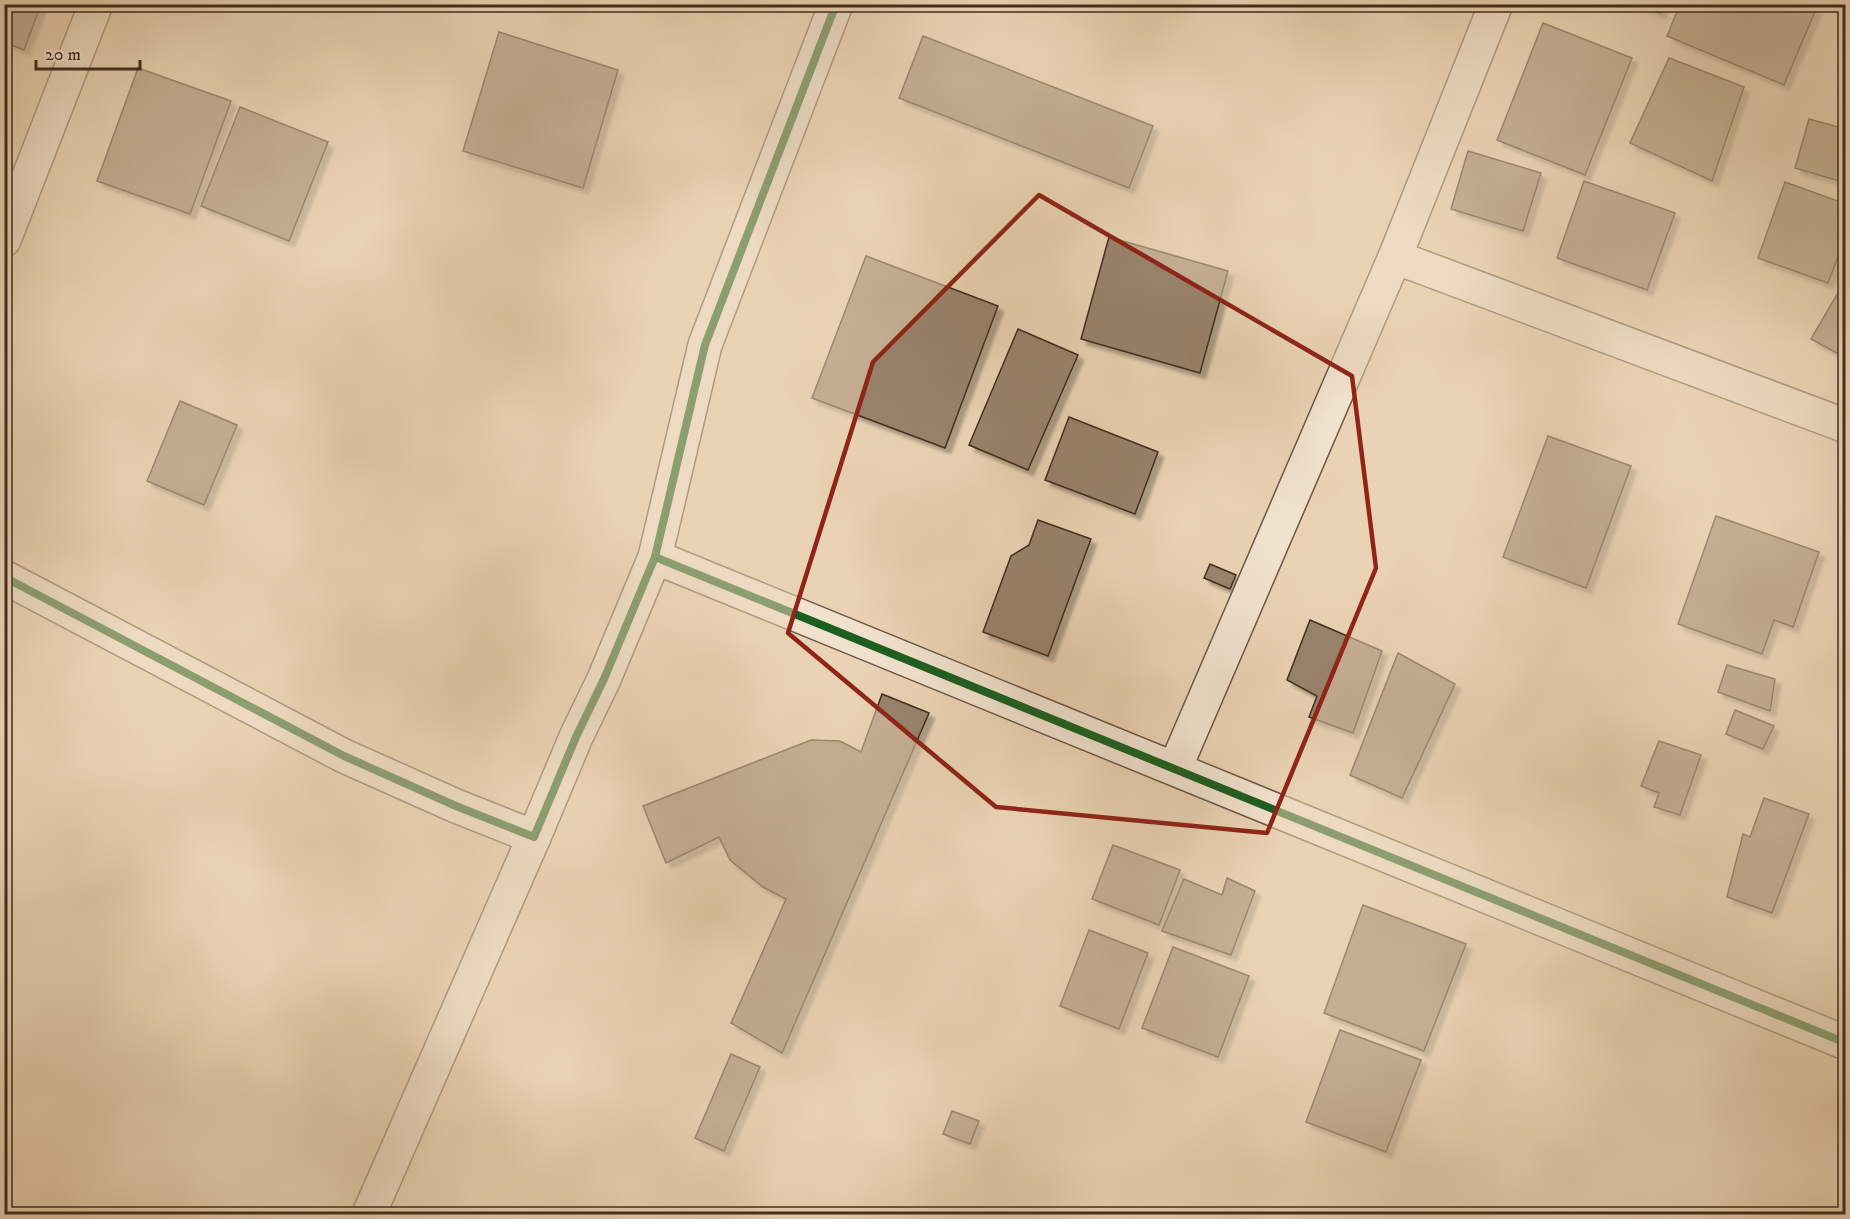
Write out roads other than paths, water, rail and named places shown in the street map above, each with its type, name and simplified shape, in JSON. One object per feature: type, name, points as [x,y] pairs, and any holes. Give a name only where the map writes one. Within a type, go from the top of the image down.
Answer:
[{"type":"street","points":[[4,240],[96,4]]},
{"type":"street","points":[[369,1215],[576,736],[604,680],[655,557],[705,345],[836,4]]},
{"type":"street","points":[[1175,768],[1395,257],[1496,4]]},
{"type":"street","points":[[1395,257],[1845,426]]},
{"type":"street","points":[[655,557],[1845,1043]]},
{"type":"street","points":[[4,577],[344,756],[456,806],[534,837]]}]
